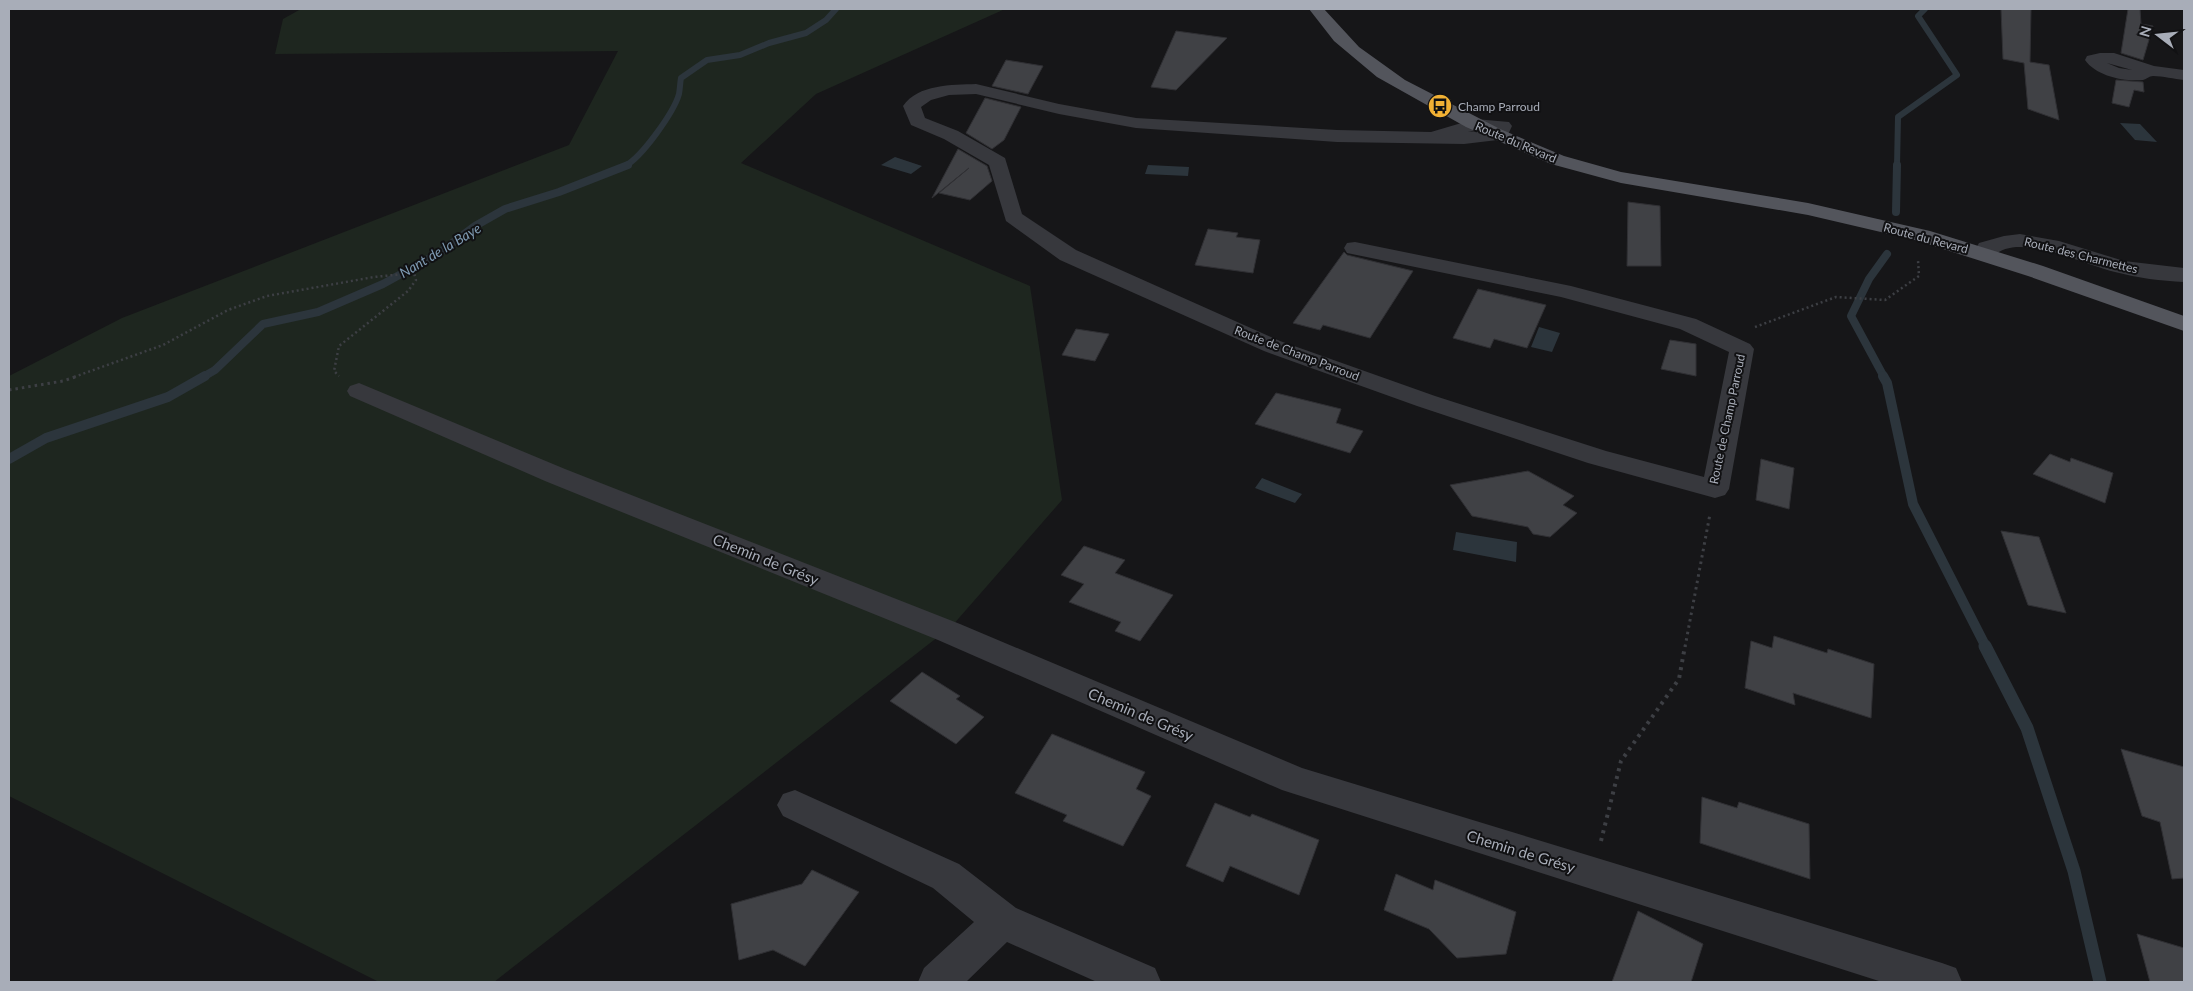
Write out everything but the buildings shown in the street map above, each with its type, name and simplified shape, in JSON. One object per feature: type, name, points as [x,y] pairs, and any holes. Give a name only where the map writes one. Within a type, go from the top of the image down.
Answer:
[{"type":"main road","name":"Route du Revard","points":[[1316,9],[1329,29],[1359,55],[1403,87],[1475,124],[1501,131],[1587,163],[1660,184],[1837,215],[1924,236],[1984,254],[2184,324]]},
{"type":"main road","name":"Route du Revard","points":[[1359,55],[1501,131]]},
{"type":"street","points":[[2147,69],[2184,75]]},
{"type":"street","name":"Route de Champ Parroud","points":[[1355,248],[1564,291],[1688,324],[1742,349],[1714,489],[1597,457],[1426,401],[1272,346],[1068,256],[1012,217],[998,162],[951,135],[917,121],[912,106],[925,96],[949,90],[976,89],[1058,108],[1136,123],[1336,136],[1437,136],[1464,138],[1501,131]]},
{"type":"street","name":"Route de Champ Parroud","points":[[1437,136],[1475,124]]},
{"type":"street","name":"Route des Charmettes","points":[[1984,254],[1987,248],[2001,241],[2014,239],[2032,240],[2115,266],[2184,275]]},
{"type":"street","name":"Chemin de Grésy","points":[[359,391],[556,476],[949,632],[1294,780],[1942,982]]},
{"type":"street","points":[[795,806],[946,876],[1002,921],[1141,982]]},
{"type":"street","points":[[938,982],[1002,921]]},
{"type":"path","points":[[1742,349],[1754,327],[1836,296],[1885,300],[1919,276],[1919,261],[1915,256]]},
{"type":"path","points":[[9,390],[63,381],[162,345],[228,310],[267,296],[398,273],[414,273],[416,280],[408,291],[339,346],[334,371],[359,391]]},
{"type":"path","points":[[1593,873],[1621,761],[1679,679],[1714,489]]},
{"type":"shaded area","points":[[301,9],[1005,9],[816,94],[741,163],[1030,286],[1062,500],[952,626],[494,982],[379,982],[9,796],[9,376],[122,318],[569,145],[618,51],[275,54],[283,19]]},
{"type":"shaded area","points":[[2120,123],[2140,124],[2157,142],[2135,140]]},
{"type":"shaded area","points":[[895,157],[922,166],[911,174],[881,165]]},
{"type":"shaded area","points":[[1148,165],[1189,167],[1188,176],[1145,174]]},
{"type":"shaded area","points":[[1539,327],[1560,333],[1552,352],[1531,347]]},
{"type":"shaded area","points":[[1262,478],[1302,494],[1295,503],[1255,488]]},
{"type":"shaded area","points":[[1456,532],[1517,542],[1516,562],[1453,550]]},
{"type":"waterway","name":"Nant de la Baye","points":[[625,166],[648,144],[671,112],[679,94],[681,78],[707,60],[740,55],[769,43],[806,33],[826,20],[836,9]]},
{"type":"waterway","points":[[1897,166],[1898,117],[1957,75],[1918,16],[1925,9]]},
{"type":"waterway","name":"Nant de la Baye","points":[[203,377],[215,370],[263,324],[318,312],[383,284],[439,253],[475,226],[505,209],[559,192],[628,165]]},
{"type":"waterway","points":[[1896,212],[1897,165]]},
{"type":"waterway","points":[[1884,377],[1851,316],[1869,279],[1887,254]]},
{"type":"waterway","name":"Nant de la Baye","points":[[9,459],[46,438],[168,397],[205,376]]},
{"type":"waterway","points":[[1883,376],[1887,383],[1913,504],[1986,647]]},
{"type":"waterway","points":[[1985,646],[2027,728],[2074,871],[2100,982]]},
{"type":"place","name":"Champ Parroud","points":[[1440,106]]}]
